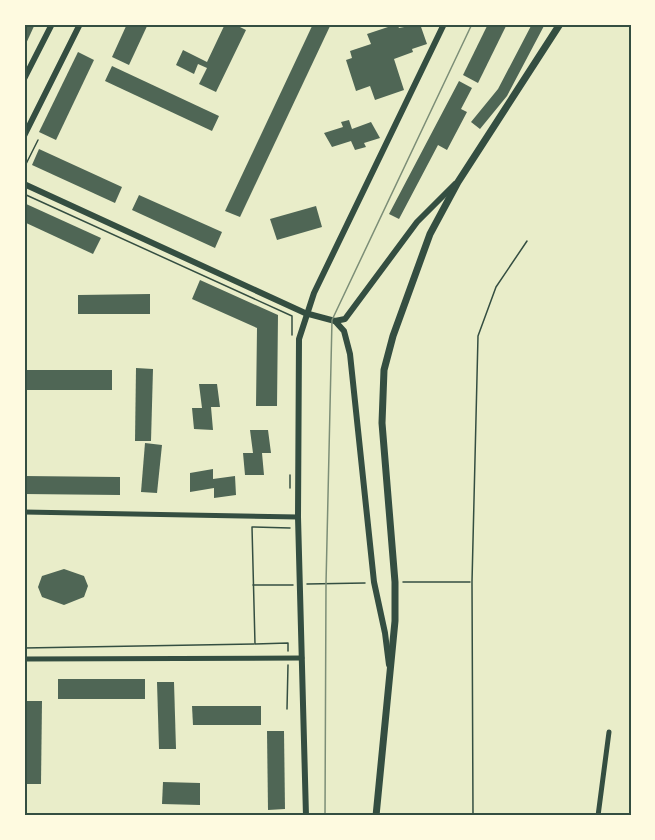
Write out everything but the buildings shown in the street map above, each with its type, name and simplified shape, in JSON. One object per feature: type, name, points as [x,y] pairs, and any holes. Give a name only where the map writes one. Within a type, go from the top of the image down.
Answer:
[{"type":"main road","points":[[376,816],[391,685],[395,582],[382,423],[384,370],[393,336],[430,234],[458,182],[560,24]]},
{"type":"street","points":[[24,79],[52,24]]},
{"type":"street","points":[[24,136],[80,24]]},
{"type":"street","points":[[306,816],[301,584],[295,517],[299,339],[305,314],[444,24]]},
{"type":"street","points":[[24,184],[305,314],[335,321],[345,319],[417,222],[458,182]]},
{"type":"street","points":[[335,321],[344,331],[350,354],[374,582],[385,633],[391,685]]},
{"type":"street","points":[[24,512],[295,517]]},
{"type":"street","points":[[24,659],[303,658]]},
{"type":"street","points":[[598,816],[609,732]]},
{"type":"path","points":[[24,168],[38,140]]},
{"type":"path","points":[[24,194],[292,316],[292,339]]},
{"type":"path","points":[[473,816],[472,582],[478,336],[496,287],[527,240]]},
{"type":"path","points":[[291,470],[291,493]]},
{"type":"path","points":[[255,644],[252,527],[293,528],[295,517]]},
{"type":"path","points":[[252,585],[374,582]]},
{"type":"path","points":[[395,582],[472,582]]},
{"type":"path","points":[[24,648],[288,643],[287,709]]},
{"type":"tram line","points":[[325,816],[326,584],[332,320],[472,24]]}]
